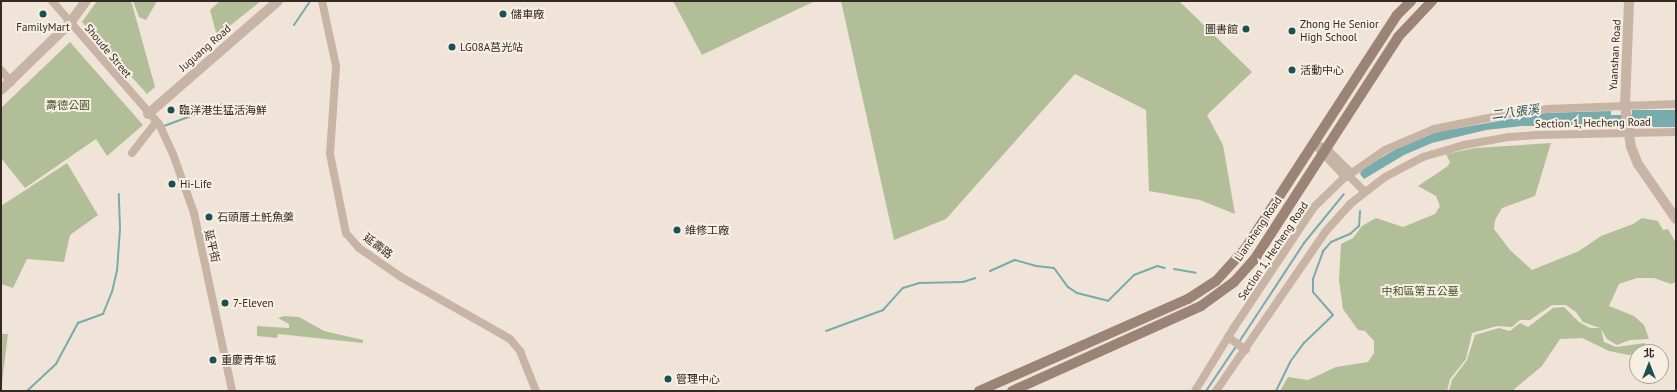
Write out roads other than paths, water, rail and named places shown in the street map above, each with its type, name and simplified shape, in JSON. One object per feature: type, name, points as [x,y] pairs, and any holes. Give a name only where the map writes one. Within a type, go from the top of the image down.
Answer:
[{"type":"main road","name":"Liancheng Road","points":[[979,391],[1188,299],[1216,281],[1245,249],[1315,144],[1397,15],[1412,1]]},
{"type":"main road","name":"Liancheng Road","points":[[1012,391],[1201,306],[1224,290],[1254,260],[1398,36],[1432,1]]},
{"type":"street","name":"Shoude Street","points":[[52,1],[148,114]]},
{"type":"street","points":[[1,90],[11,82],[70,23],[86,1]]},
{"type":"street","name":"Juguang Road","points":[[148,114],[278,1]]},
{"type":"street","name":"延壽路","points":[[322,1],[336,66],[330,154],[346,233],[359,248],[401,277],[517,345],[536,391]]},
{"type":"street","name":"Yuanshan Road","points":[[1628,131],[1625,108],[1629,1]]},
{"type":"street","points":[[1,70],[11,82]]},
{"type":"street","name":"Section 1, Hecheng Road","points":[[1195,391],[1228,337],[1305,220],[1348,175],[1385,150],[1434,129],[1539,110],[1625,108],[1676,104]]},
{"type":"street","name":"延平街","points":[[148,114],[156,122],[173,154],[190,199],[232,391]]},
{"type":"street","points":[[132,153],[156,122]]},
{"type":"street","points":[[1628,131],[1638,164],[1676,219]]},
{"type":"street","name":"Section 1, Hecheng Road","points":[[1216,391],[1246,350],[1326,231],[1365,192],[1384,177],[1423,157],[1464,145],[1537,134],[1628,131],[1676,132]]},
{"type":"street","points":[[1315,144],[1324,151],[1342,174],[1348,175],[1365,192]]},
{"type":"street","points":[[1228,337],[1246,350]]},
{"type":"water","points":[[1632,110],[1676,110],[1676,127],[1632,127]]},
{"type":"water","points":[[1611,111],[1611,125],[1522,126],[1486,130],[1432,143],[1404,155],[1364,179],[1360,174],[1362,169],[1398,148],[1436,132],[1545,113]]},
{"type":"waterway","points":[[294,25],[310,1]]},
{"type":"waterway","points":[[164,126],[223,104]]},
{"type":"waterway","name":"二八張溪","points":[[1613,119],[1632,119]]},
{"type":"waterway","points":[[27,391],[56,364],[78,323],[103,314],[112,292],[117,271],[120,229],[119,194]]},
{"type":"waterway","points":[[1239,342],[1304,243],[1344,194]]},
{"type":"waterway","points":[[1276,391],[1290,362],[1304,343],[1333,315],[1313,292],[1313,279],[1323,251],[1331,242],[1350,234],[1359,226],[1360,211]]},
{"type":"waterway","points":[[990,271],[1015,260],[1036,266],[1054,268],[1068,287],[1077,293],[1108,301],[1134,275],[1157,266],[1165,268]]},
{"type":"waterway","points":[[1174,269],[1196,273]]},
{"type":"waterway","points":[[826,331],[883,310],[903,288],[919,283],[963,282],[975,278]]},
{"type":"waterway","points":[[1206,391],[1237,345]]},
{"type":"place","name":"FamilyMart","points":[[43,14]]},
{"type":"place","name":"儲車廠","points":[[503,14]]},
{"type":"place","name":"圖書館","points":[[1246,29]]},
{"type":"place","name":"Zhong He Senior High School","points":[[1292,31]]},
{"type":"place","name":"LG08A莒光站","points":[[452,47]]},
{"type":"place","name":"活動中心","points":[[1292,70]]},
{"type":"place","name":"臨洋港生猛活海鮮","points":[[171,110]]},
{"type":"place","name":"Hi-Life","points":[[172,184]]},
{"type":"place","name":"石頭厝土魠魚羹","points":[[209,217]]},
{"type":"place","name":"維修工廠","points":[[677,230]]},
{"type":"place","name":"7-Eleven","points":[[225,303]]},
{"type":"place","name":"重慶青年城","points":[[213,360]]},
{"type":"place","name":"管理中心","points":[[668,379]]},
{"type":"park label","name":"壽德公園","points":[[68,105]]},
{"type":"park label","name":"中和區第五公墓","points":[[1420,291]]}]
